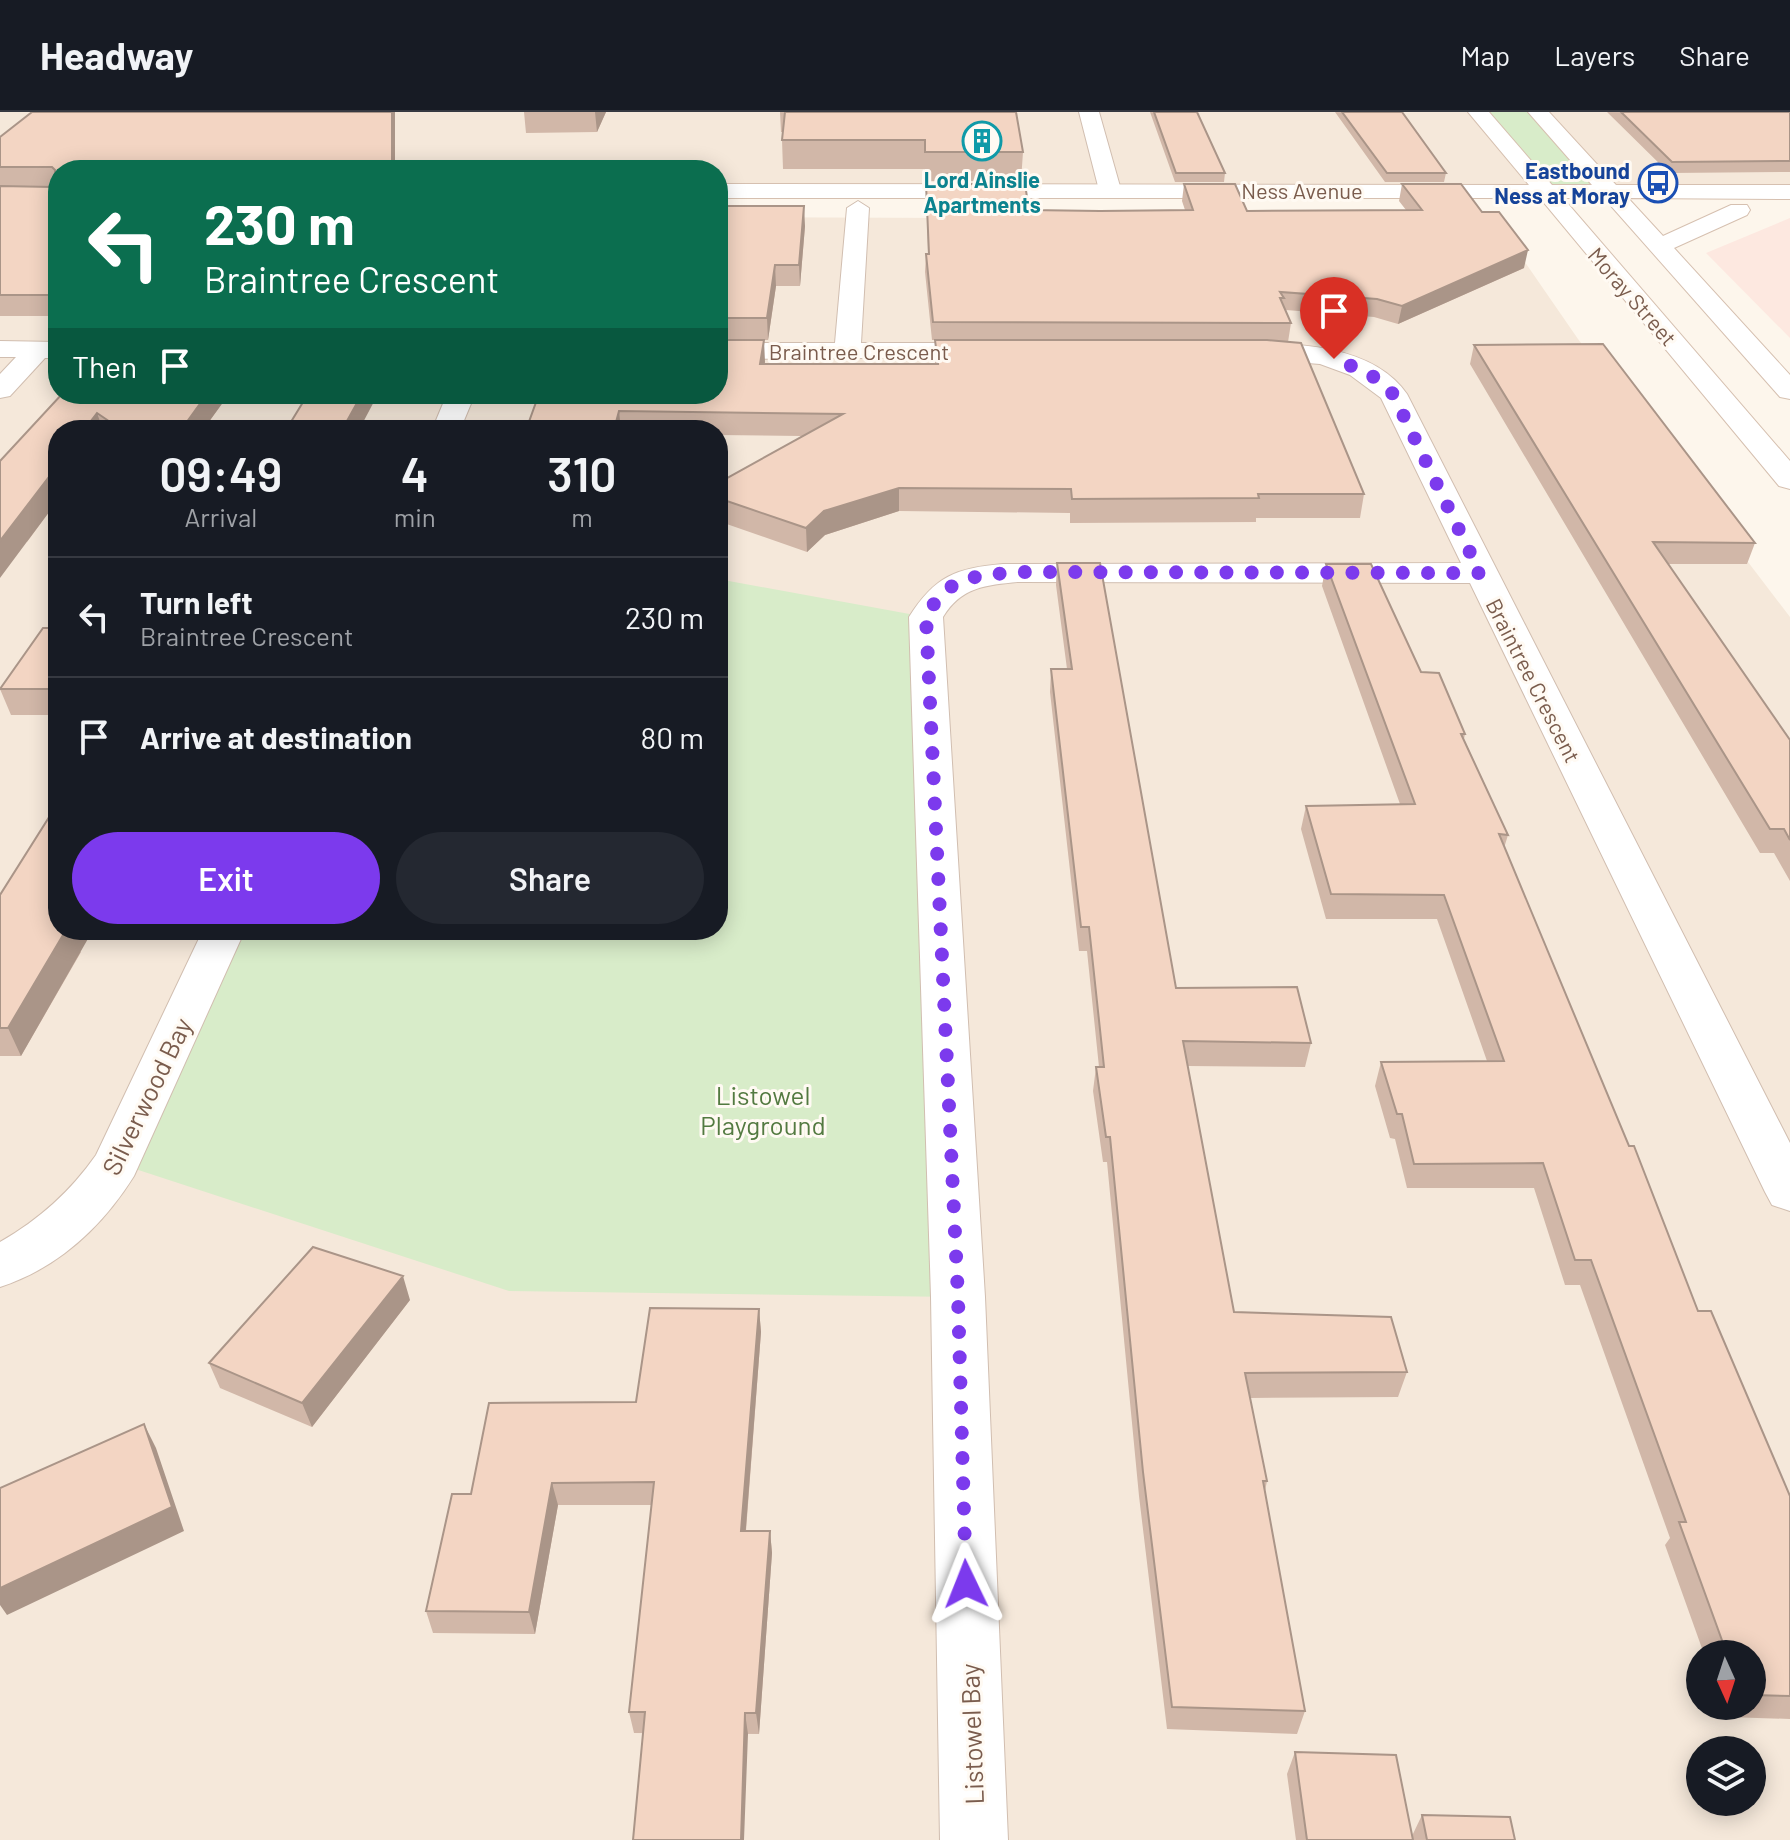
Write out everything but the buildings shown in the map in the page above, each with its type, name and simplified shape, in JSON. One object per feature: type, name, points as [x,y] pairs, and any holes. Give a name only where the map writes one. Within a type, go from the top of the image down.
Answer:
[{"type":"street","points":[[1089,112],[1110,190]]},
{"type":"street","name":"Moray Street","points":[[1478,112],[1790,480]]},
{"type":"street","name":"Moray Street","points":[[1538,112],[1790,391]]},
{"type":"street","name":"Ness Avenue","points":[[728,191],[1110,190],[1550,200]]},
{"type":"street","name":"Ness Avenue","points":[[728,207],[1616,200],[1790,192]]},
{"type":"street","name":"Ness Avenue","points":[[1616,200],[1739,210],[1790,210]]},
{"type":"street","points":[[847,352],[858,208]]},
{"type":"street","points":[[1657,247],[1739,210]]},
{"type":"street","points":[[0,349],[48,350]]},
{"type":"street","points":[[0,390],[48,350]]},
{"type":"street","name":"Braintree Crescent","points":[[728,351],[1032,351]]},
{"type":"street","name":"Braintree Crescent","points":[[1218,351],[1313,354],[1352,364],[1393,394],[1790,1192]]},
{"type":"street","name":"Listowel Bay","points":[[974,1840],[958,1297],[926,617],[935,599],[948,587],[974,576],[1018,572],[1480,573]]},
{"type":"street","name":"Silverwood Bay","points":[[0,1266],[62,1230],[95,1197],[117,1163],[219,940]]},
{"type":"shaded area","points":[[0,112],[1478,112],[1542,190],[728,191],[728,160],[48,160],[48,196],[0,196]]},
{"type":"shaded area","points":[[1538,112],[1790,112],[1790,192],[1610,191]]},
{"type":"shaded area","points":[[0,214],[48,215],[48,404],[728,404],[728,217],[1496,220],[1578,339],[1790,617],[1790,1840],[0,1840]]},
{"type":"shaded area","points":[[1790,218],[1790,338],[1706,253]]},
{"type":"green space","points":[[1478,112],[1538,112],[1610,191],[1542,190]]},
{"type":"green space","name":"Listowel Playground","points":[[728,581],[926,617],[958,1297],[509,1291],[117,1163],[219,940],[728,940]]},
{"type":"place","name":"Lord Ainslie Apartments","points":[[982,141]]},
{"type":"place","name":"Eastbound Ness at Moray","points":[[1658,183]]},
{"type":"route","points":[[966,1584],[958,1297],[926,617],[935,599],[948,587],[974,576],[1018,572],[1480,573],[1393,394],[1369,373],[1334,359]]}]
